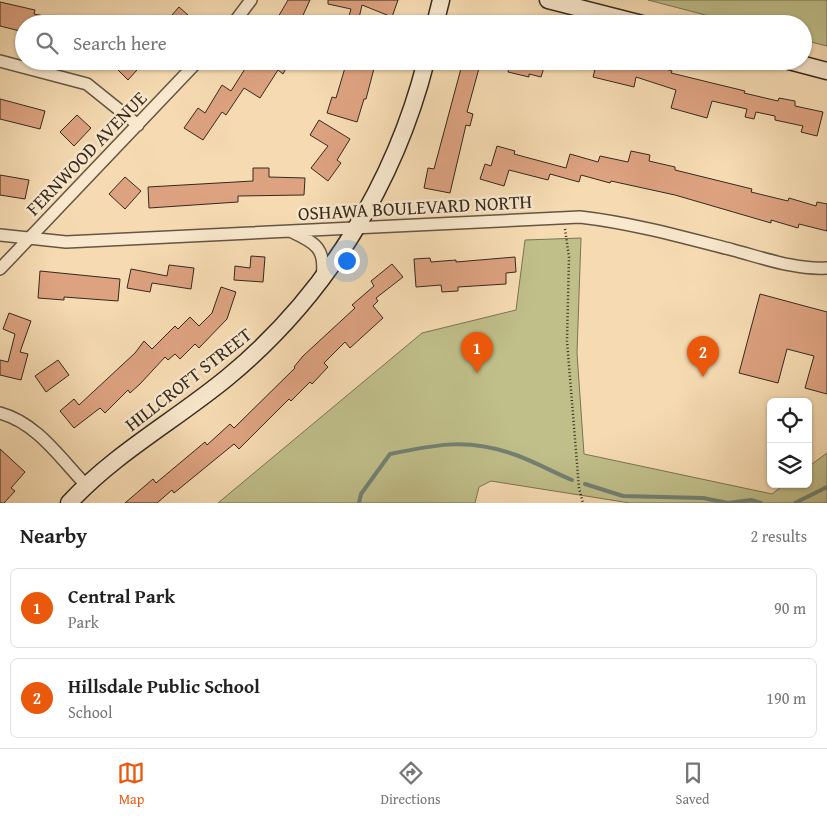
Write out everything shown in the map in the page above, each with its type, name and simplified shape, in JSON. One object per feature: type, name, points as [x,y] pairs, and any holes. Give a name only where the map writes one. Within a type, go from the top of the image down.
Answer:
[{"type":"street","points":[[240,15],[251,0]]},
{"type":"street","points":[[437,15],[440,0]]},
{"type":"street","points":[[548,0],[607,15]]},
{"type":"street","points":[[0,61],[15,65]]},
{"type":"street","points":[[812,67],[827,71]]},
{"type":"street","points":[[34,70],[87,84],[138,125]]},
{"type":"street","name":"FERNWOOD AVENUE","points":[[0,269],[190,70]]},
{"type":"street","name":"HILLCROFT STREET","points":[[68,503],[86,485],[252,356],[321,281],[357,227],[376,194],[402,136],[423,70]]},
{"type":"street","name":"OSHAWA BOULEVARD NORTH","points":[[0,235],[12,238],[66,242],[580,217],[628,223],[764,258],[815,269],[827,268]]},
{"type":"street","points":[[290,232],[311,241],[318,248],[324,265],[321,281]]},
{"type":"street","points":[[0,413],[15,417],[30,426],[86,485]]},
{"type":"path","points":[[564,218],[569,258],[567,340],[579,488],[583,503]]},
{"type":"shaded area","points":[[648,0],[827,0],[827,46],[812,42],[812,15],[706,15]]},
{"type":"shaded area","points":[[581,238],[577,353],[584,454],[772,494],[780,488],[812,488],[812,464],[827,453],[827,503],[630,503],[491,481],[479,487],[475,503],[218,503],[422,333],[516,310],[525,240]]},
{"type":"building","points":[[288,0],[310,0],[303,15],[279,15]]},
{"type":"building","points":[[328,0],[398,0],[393,15],[387,15],[362,5],[360,15],[349,15],[351,9],[328,4]]},
{"type":"building","points":[[0,2],[35,10],[34,14],[39,15],[15,15],[15,30],[0,26]]},
{"type":"building","points":[[179,7],[188,15],[172,15]]},
{"type":"building","points":[[118,70],[137,70],[128,80]]},
{"type":"building","points":[[244,70],[278,70],[260,98],[244,88],[226,115],[222,112],[203,140],[184,128],[198,108],[205,113],[222,85],[231,91]]},
{"type":"building","points":[[344,70],[374,70],[366,99],[364,99],[357,122],[327,113],[332,97],[336,98]]},
{"type":"building","points":[[461,70],[479,70],[467,112],[473,114],[470,126],[466,125],[450,193],[424,188],[428,168],[434,169]]},
{"type":"building","points":[[509,70],[543,70],[541,77],[529,74],[529,77],[508,72]]},
{"type":"building","points":[[595,70],[669,70],[672,71],[671,73],[745,91],[744,93],[778,101],[779,98],[795,101],[795,106],[823,112],[817,136],[801,132],[803,126],[775,120],[775,116],[756,112],[754,119],[745,117],[747,109],[712,101],[707,118],[671,108],[676,90],[636,77],[634,87],[593,77]]},
{"type":"building","points":[[0,99],[45,111],[40,129],[0,119]]},
{"type":"building","points":[[77,115],[91,128],[74,146],[60,132]]},
{"type":"building","points":[[319,120],[350,139],[337,160],[341,163],[328,181],[311,168],[328,146],[310,135]]},
{"type":"building","points":[[497,146],[515,151],[514,154],[566,168],[570,154],[598,162],[600,156],[628,162],[631,151],[650,155],[649,161],[675,167],[675,170],[752,189],[751,192],[788,201],[789,198],[816,206],[817,202],[827,204],[827,231],[799,224],[798,228],[771,220],[771,223],[675,195],[611,181],[610,183],[581,175],[579,182],[550,174],[548,180],[509,170],[504,186],[480,179],[485,164],[491,166]]},
{"type":"building","points":[[253,168],[269,168],[269,177],[305,178],[304,195],[238,196],[238,202],[149,208],[148,187],[253,181]]},
{"type":"building","points":[[0,175],[29,180],[25,199],[0,195]]},
{"type":"building","points":[[125,177],[141,191],[125,209],[109,194]]},
{"type":"building","points":[[251,256],[265,257],[263,282],[234,280],[235,266],[250,268]]},
{"type":"building","points":[[515,257],[516,272],[506,273],[506,284],[458,287],[458,291],[442,292],[441,285],[416,287],[414,259],[430,258],[431,262],[456,260],[456,262]]},
{"type":"building","points":[[392,264],[403,277],[376,298],[378,301],[373,306],[383,318],[350,348],[345,342],[324,363],[328,367],[312,384],[310,382],[291,401],[289,399],[239,449],[234,444],[174,493],[172,490],[157,503],[125,503],[153,479],[156,483],[205,442],[207,445],[230,424],[234,428],[295,368],[303,356],[355,308],[352,305],[374,286],[371,281]]},
{"type":"building","points":[[169,265],[194,268],[191,289],[152,283],[150,292],[127,288],[131,269],[167,276]]},
{"type":"building","points":[[40,271],[120,279],[118,301],[64,297],[64,300],[38,298]]},
{"type":"building","points":[[221,287],[236,292],[227,319],[199,348],[195,344],[180,359],[175,354],[168,360],[165,357],[140,384],[130,393],[128,390],[105,413],[100,408],[74,428],[60,411],[74,399],[79,405],[135,353],[144,341],[152,349],[175,326],[178,329],[190,317],[199,326],[212,313]]},
{"type":"building","points":[[760,294],[827,312],[827,394],[805,388],[814,356],[787,349],[778,383],[739,373]]},
{"type":"building","points":[[9,313],[31,321],[20,352],[28,354],[21,380],[0,375],[0,360],[8,362],[15,334],[3,329]]},
{"type":"building","points":[[58,360],[69,375],[46,392],[35,376]]},
{"type":"building","points":[[0,449],[25,472],[11,488],[15,491],[4,503],[0,503]]},
{"type":"waterway","points":[[359,503],[361,494],[390,454],[439,445],[483,446],[499,450],[523,458],[572,480]]},
{"type":"waterway","points":[[585,484],[623,496],[703,498],[728,503],[751,500],[761,503]]},
{"type":"waterway","points":[[795,503],[827,487]]},
{"type":"place","name":"Central Park","points":[[477,373]]},
{"type":"place","name":"Hillsdale Public School","points":[[703,377]]}]
